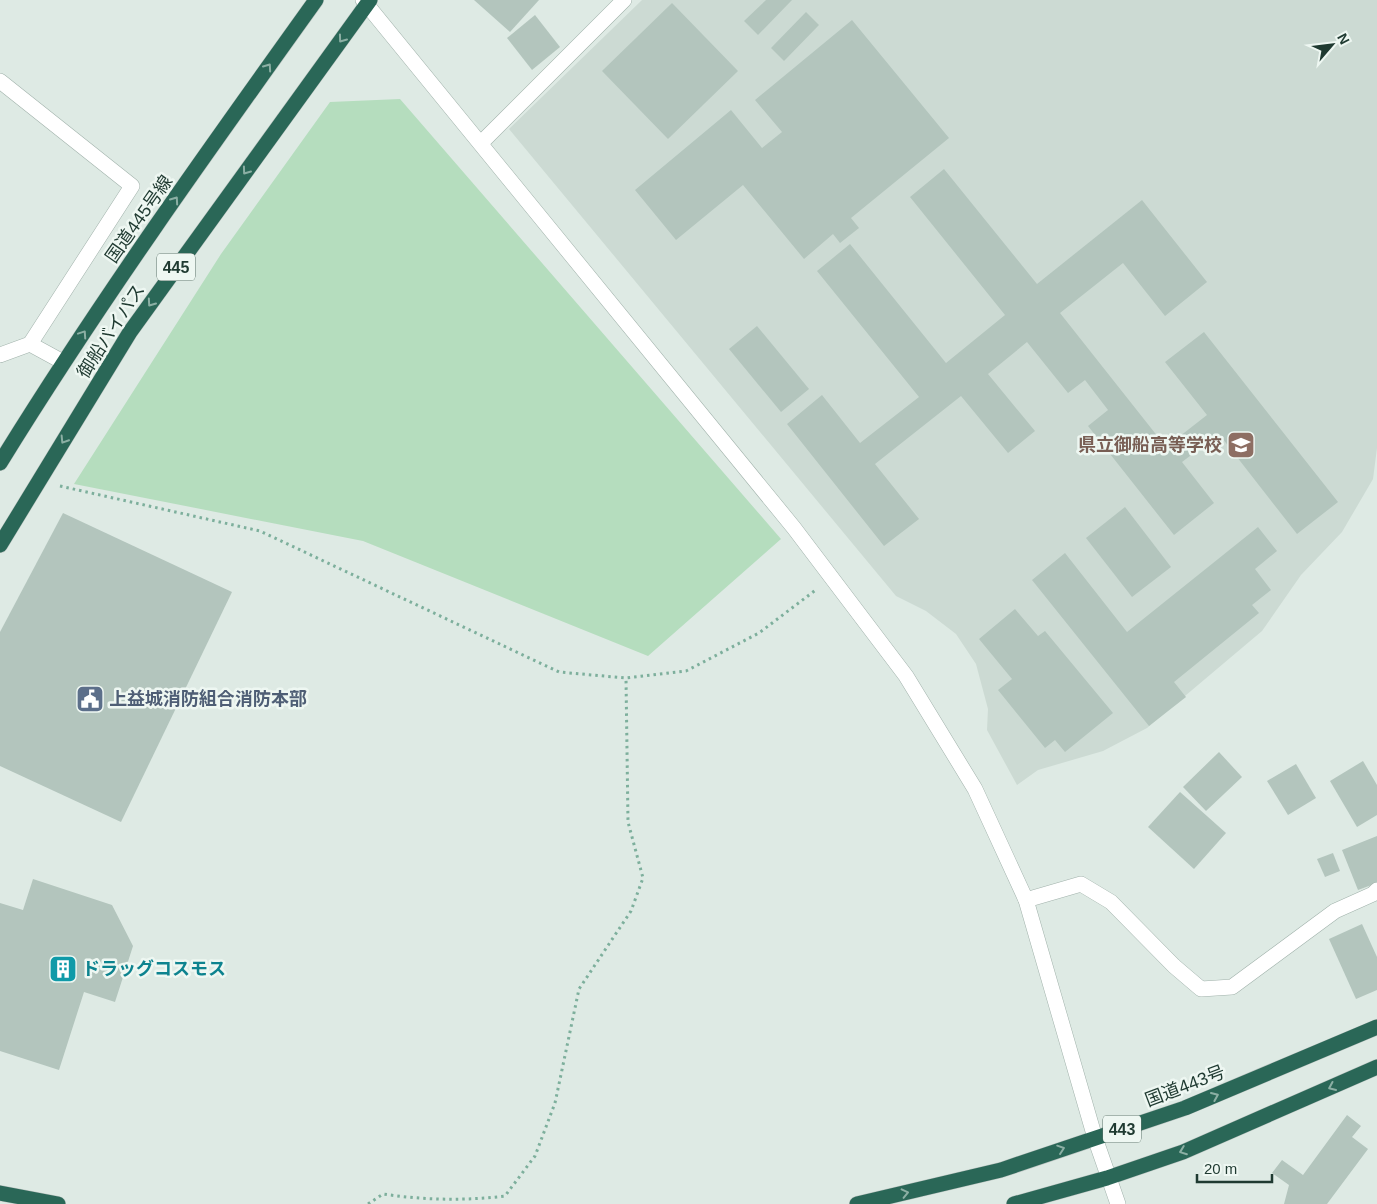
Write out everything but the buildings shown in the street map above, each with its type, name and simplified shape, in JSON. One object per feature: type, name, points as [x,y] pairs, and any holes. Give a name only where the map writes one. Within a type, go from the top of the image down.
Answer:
[{"type":"highway","name":"国道445号線","points":[[0,463],[63,362],[316,0]]},
{"type":"highway","name":"御船バイパス","points":[[0,546],[130,332],[367,2]]},
{"type":"highway","name":"国道443号","points":[[857,1204],[1001,1170],[1185,1108],[1377,1027]]},
{"type":"highway","name":"443","points":[[1014,1204],[1108,1178],[1183,1152],[1377,1067]]},
{"type":"highway","points":[[0,1193],[34,1202],[58,1204]]},
{"type":"street","points":[[481,144],[624,0]]},
{"type":"street","points":[[367,2],[788,520],[906,676],[975,790],[1026,900],[1095,1138],[1118,1204]]},
{"type":"street","points":[[0,81],[132,186],[30,344],[0,355]]},
{"type":"street","points":[[30,344],[63,362]]},
{"type":"street","points":[[1026,900],[1082,884],[1111,902],[1174,966],[1201,990],[1232,987],[1335,910],[1373,894],[1377,890]]},
{"type":"path","points":[[40,478],[63,487],[260,531],[558,672],[626,678],[686,671],[759,633],[832,578]]},
{"type":"path","points":[[368,1204],[383,1194],[414,1199],[488,1199],[505,1196],[536,1156],[555,1103],[579,989],[631,911],[643,878],[628,822],[626,678]]},
{"type":"shaded area","points":[[642,0],[1377,0],[1377,448],[1373,479],[1342,532],[1301,575],[1262,631],[1147,728],[1103,751],[1038,770],[1017,785],[987,730],[988,709],[976,664],[956,634],[926,611],[896,596],[509,129]]},
{"type":"green space","points":[[400,99],[781,539],[648,656],[363,541],[74,484],[221,254],[330,102]]},
{"type":"place","name":"県立御船高等学校","points":[[1241,445]]},
{"type":"place","name":"上益城消防組合消防本部","points":[[90,699]]},
{"type":"place","name":"ドラッグコスモス","points":[[63,969]]}]
